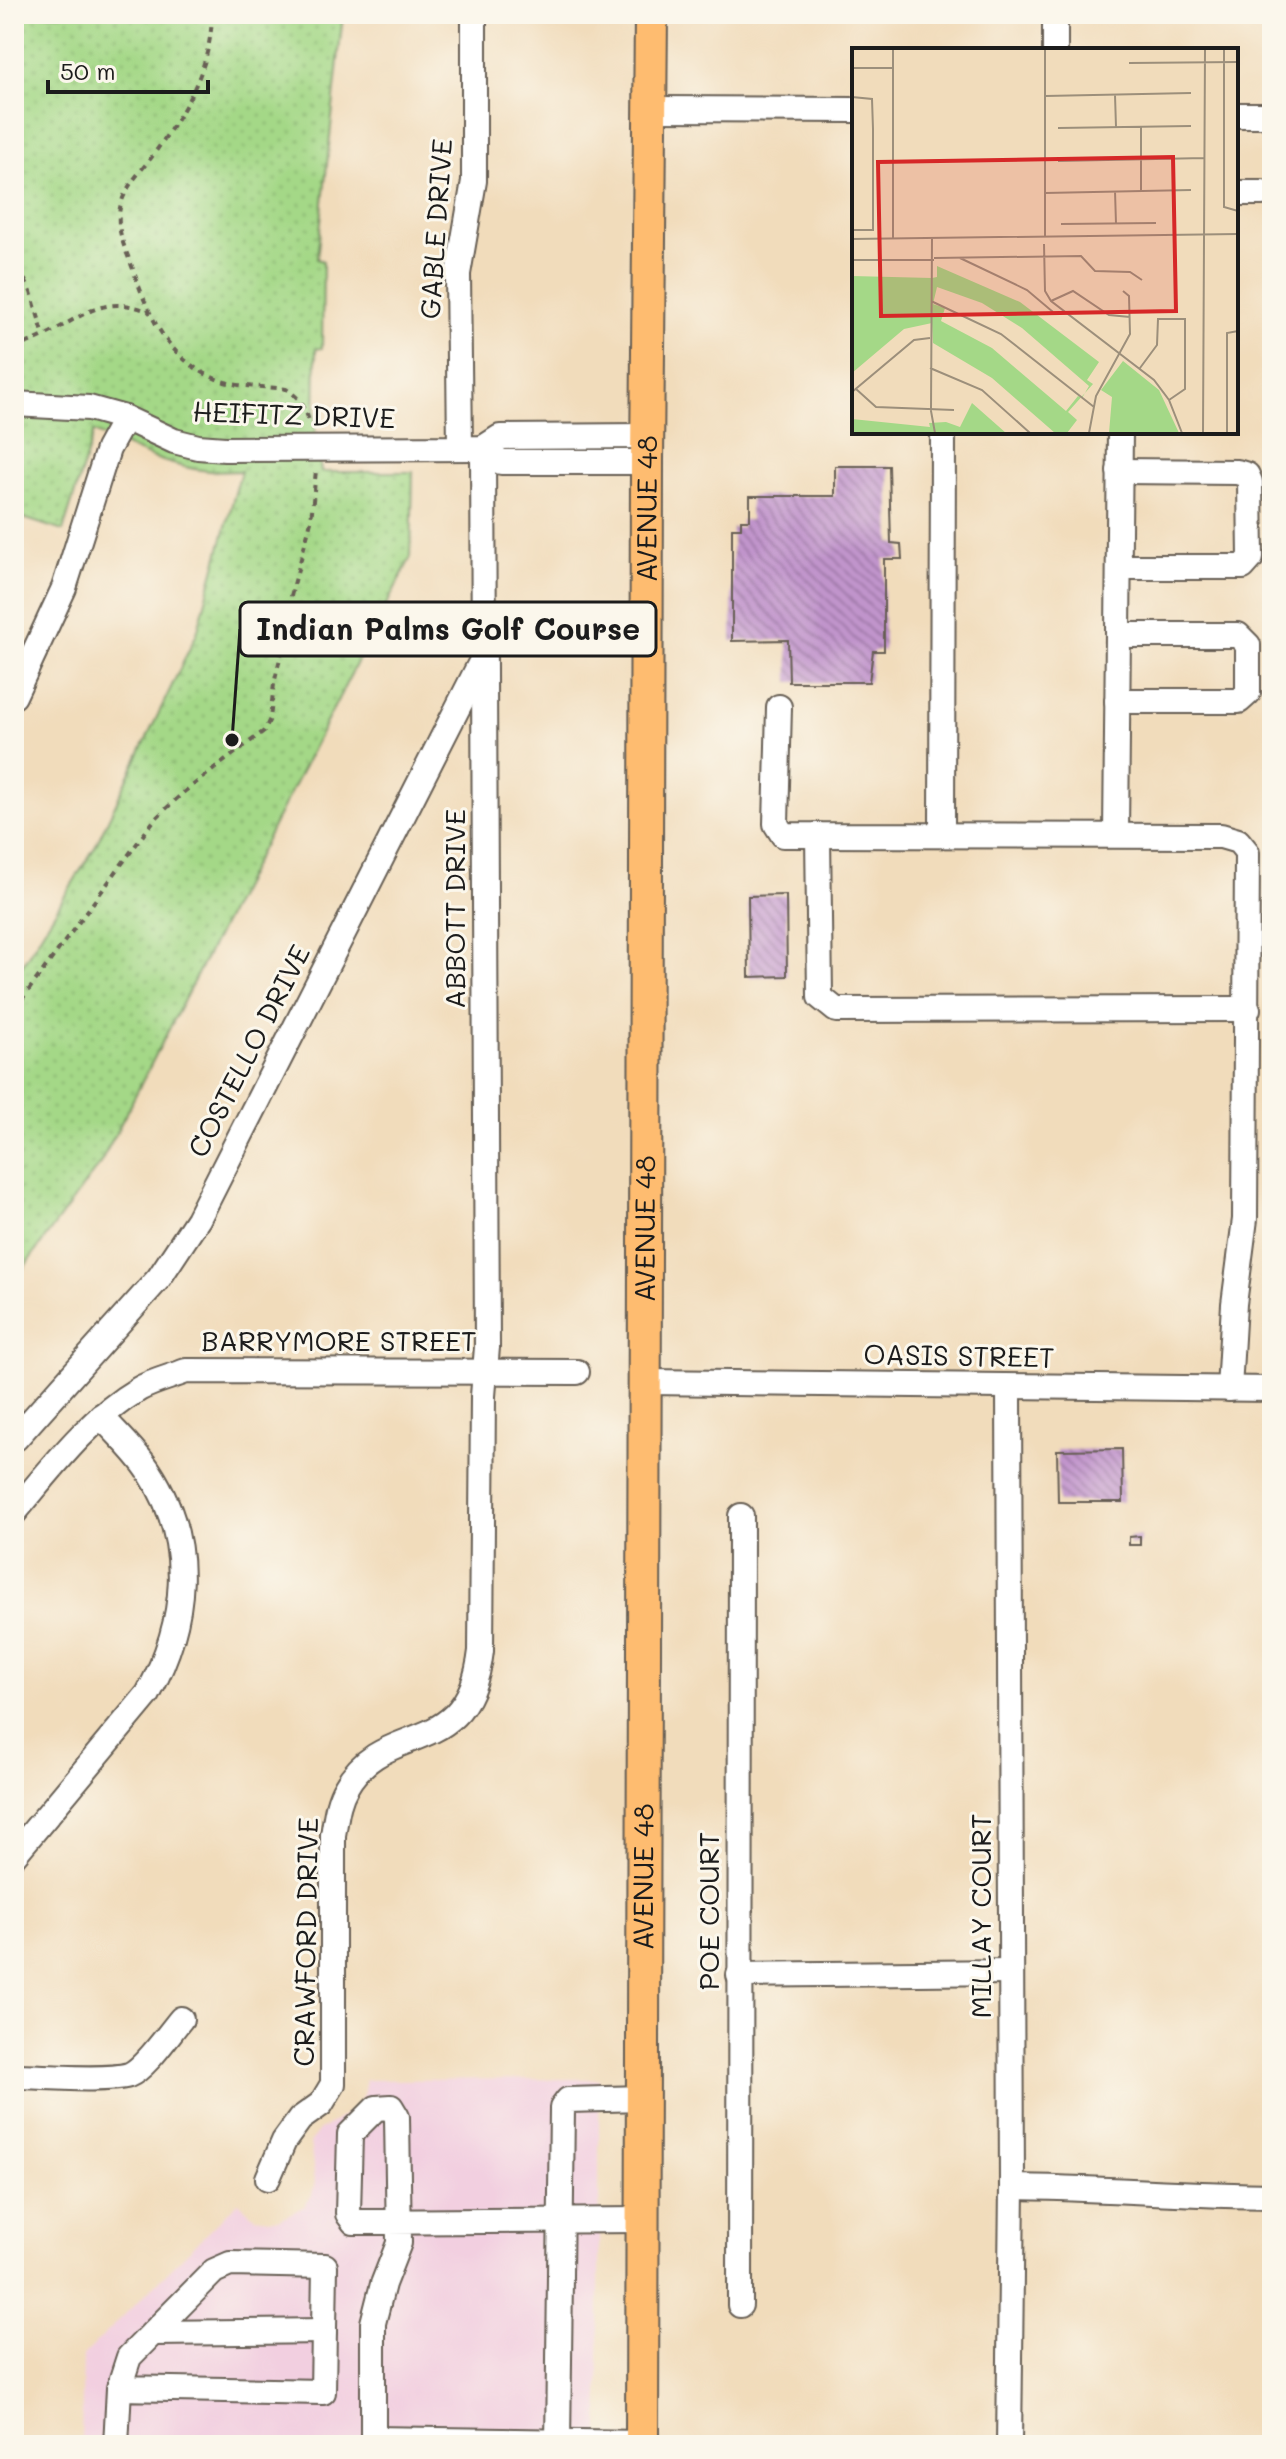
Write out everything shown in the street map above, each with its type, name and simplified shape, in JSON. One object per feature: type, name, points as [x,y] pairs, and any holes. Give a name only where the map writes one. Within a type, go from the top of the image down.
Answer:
[{"type":"main road","name":"AVENUE 48","points":[[642,2444],[651,14]]},
{"type":"street","name":"GABLE DRIVE","points":[[472,448],[458,274],[474,181],[474,14]]},
{"type":"street","points":[[1055,14],[1055,48]]},
{"type":"street","points":[[652,109],[852,110]]},
{"type":"street","points":[[1238,115],[1272,115]]},
{"type":"street","points":[[1238,193],[1262,193]]},
{"type":"street","name":"HEIFITZ DRIVE","points":[[14,404],[89,408],[125,418],[174,441],[198,447],[472,448],[500,437],[558,437],[647,449]]},
{"type":"street","points":[[14,696],[58,602],[108,449],[125,418]]},
{"type":"street","points":[[942,834],[943,434]]},
{"type":"street","points":[[1116,834],[1120,434]]},
{"type":"street","points":[[557,462],[558,437]]},
{"type":"street","name":"HEIFITZ DRIVE","points":[[472,448],[501,462],[557,462],[647,449]]},
{"type":"street","name":"ABBOTT DRIVE","points":[[472,448],[483,656],[485,1370]]},
{"type":"street","points":[[1119,471],[1237,472],[1247,475],[1250,482],[1251,558],[1243,567],[1119,567]]},
{"type":"street","points":[[1117,701],[1239,701],[1248,693],[1248,645],[1238,635],[1118,635]]},
{"type":"street","name":"COSTELLO DRIVE","points":[[16,1438],[159,1278],[198,1219],[483,656]]},
{"type":"street","points":[[779,707],[776,824],[783,835],[1221,836],[1238,841],[1247,852],[1245,1219],[1234,1304],[1229,1389]]},
{"type":"street","points":[[818,835],[820,997],[836,1010],[1248,1009]]},
{"type":"street","name":"CRAWFORD DRIVE","points":[[268,2178],[284,2141],[300,2119],[321,2104],[333,2084],[333,1835],[345,1787],[362,1767],[383,1752],[444,1725],[471,1694],[478,1676],[481,1651],[485,1370]]},
{"type":"street","name":"BARRYMORE STREET","points":[[14,1513],[101,1416],[142,1388],[186,1371],[577,1372]]},
{"type":"street","name":"OASIS STREET","points":[[646,1382],[1272,1389]]},
{"type":"street","name":"MILLAY COURT","points":[[1009,1388],[1012,2187],[1009,2445]]},
{"type":"street","points":[[14,1855],[148,1694],[165,1658],[181,1603],[182,1566],[168,1509],[151,1473],[101,1416]]},
{"type":"street","name":"POE COURT","points":[[740,2305],[741,1516]]},
{"type":"street","points":[[739,1975],[1011,1972]]},
{"type":"street","points":[[14,2076],[104,2077],[131,2074],[147,2060],[181,2019]]},
{"type":"street","points":[[558,2443],[562,2108],[568,2100],[643,2098]]},
{"type":"street","points":[[642,2444],[372,2442],[373,2323],[383,2284],[399,2243],[399,2221],[397,2117],[391,2107],[376,2108],[350,2134],[348,2214],[354,2222],[399,2221],[643,2220]]},
{"type":"street","points":[[1012,2187],[1272,2196]]},
{"type":"street","points":[[116,2445],[119,2388],[129,2357],[214,2271],[230,2264],[325,2266],[323,2392],[119,2388]]},
{"type":"street","points":[[153,2333],[324,2331]]},
{"type":"path","points":[[14,1010],[155,819],[184,792],[264,731],[270,719],[274,684],[291,611],[291,596],[311,521],[316,482],[307,412],[295,394],[286,389],[226,382],[196,369],[163,339],[138,284],[118,226],[121,203],[134,178],[183,110],[197,84],[212,41],[212,14]]},
{"type":"path","points":[[14,258],[31,292],[44,336]]},
{"type":"path","points":[[14,348],[103,305],[126,304],[152,313]]},
{"type":"shaded area","points":[[599,2079],[599,2445],[81,2445],[83,2356],[238,2202],[256,2217],[268,2219],[280,2219],[305,2206],[312,2195],[315,2181],[310,2142],[318,2131],[354,2110],[363,2095],[366,2080]]},
{"type":"green space","points":[[14,14],[343,14],[317,259],[323,261],[322,348],[316,349],[315,429],[321,472],[413,472],[411,557],[101,1162],[14,1281],[14,978],[95,847],[197,633],[241,471],[209,471],[179,466],[135,451],[94,432],[63,531],[14,515]]},
{"type":"building","points":[[835,466],[889,466],[891,543],[901,544],[902,559],[884,559],[884,651],[873,651],[869,682],[789,682],[788,640],[732,641],[732,528],[741,528],[741,520],[750,520],[750,496],[835,496]]},
{"type":"building","points":[[786,895],[787,976],[749,977],[748,896]]},
{"type":"building","points":[[1122,1449],[1123,1502],[1058,1502],[1057,1450]]},
{"type":"building","points":[[1140,1536],[1140,1545],[1129,1545],[1129,1537]]},
{"type":"place","name":"Indian Palms Golf Course","points":[[232,740]]}]
